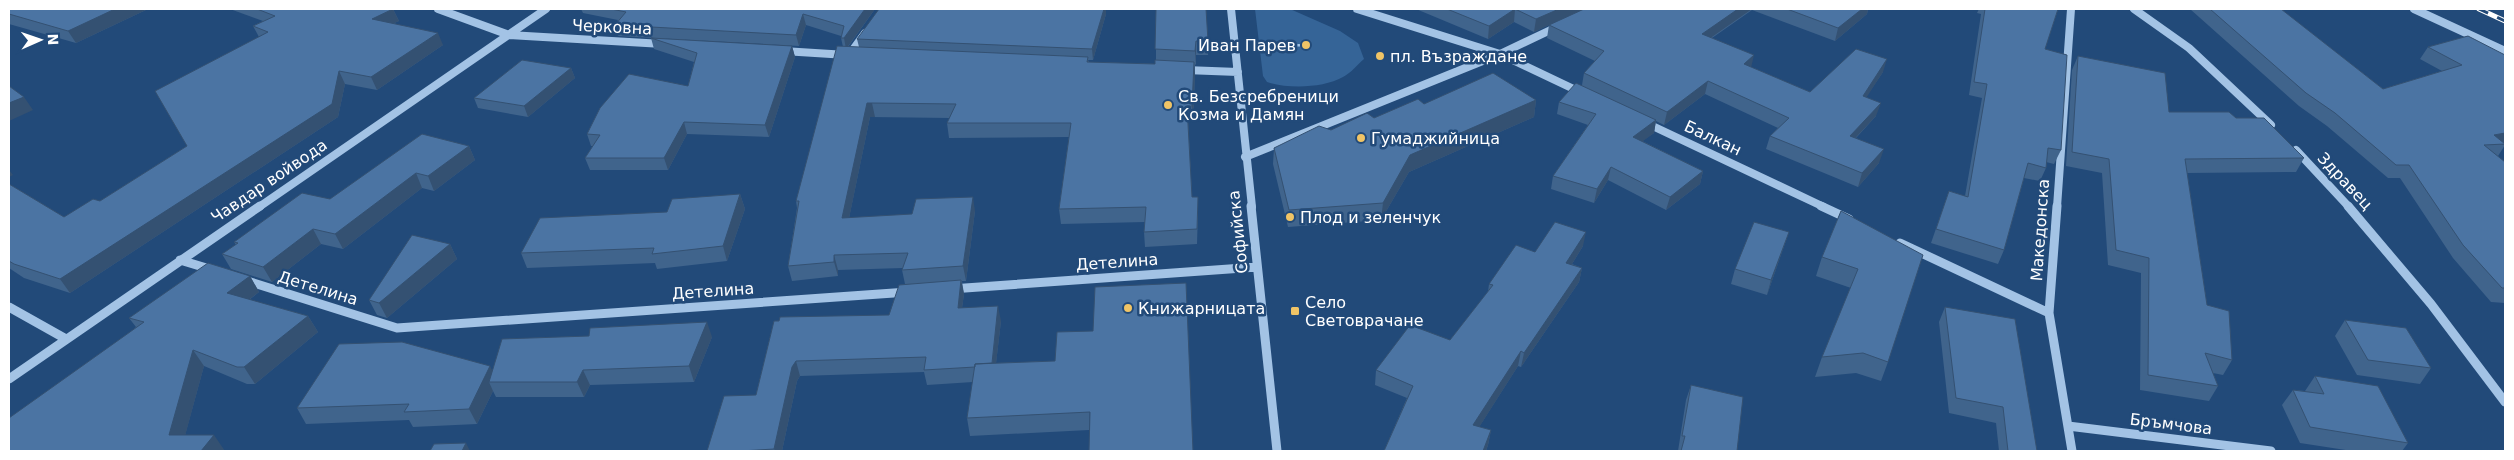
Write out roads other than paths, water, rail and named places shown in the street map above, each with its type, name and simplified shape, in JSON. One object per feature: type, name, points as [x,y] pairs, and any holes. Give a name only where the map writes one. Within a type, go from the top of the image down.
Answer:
[{"type":"street","name":"Черковна","points":[[438,9],[509,35],[674,45]]},
{"type":"street","name":"Чавдар войвода","points":[[9,379],[546,9]]},
{"type":"street","name":"Софийска","points":[[1231,9],[1277,451]]},
{"type":"street","points":[[1357,9],[1500,54],[1590,97]]},
{"type":"street","name":"Македонска","points":[[2072,9],[2048,314],[2072,451]]},
{"type":"street","points":[[2134,9],[2154,21],[2227,81],[2274,129]]},
{"type":"street","points":[[2414,9],[2505,51]]},
{"type":"street","points":[[1246,157],[1500,54],[1569,21]]},
{"type":"street","points":[[849,55],[871,24]]},
{"type":"street","points":[[771,51],[859,56]]},
{"type":"street","points":[[1172,69],[1238,72]]},
{"type":"street","name":"Балкан","points":[[1635,118],[1860,224]]},
{"type":"street","name":"Здравец","points":[[2288,143],[2343,198],[2456,334],[2505,402]]},
{"type":"street","points":[[1896,241],[2048,314]]},
{"type":"street","name":"Детелина","points":[[180,260],[397,328],[921,291]]},
{"type":"street","name":"Детелина","points":[[941,289],[1257,267]]},
{"type":"street","points":[[9,306],[66,339]]},
{"type":"street","name":"Бръмчова","points":[[2068,426],[2271,451]]},
{"type":"railway","points":[[2479,9],[2505,21]]},
{"type":"place","name":"Иван Парев","points":[[1306,45]]},
{"type":"place","name":"пл. Възраждане","points":[[1380,56]]},
{"type":"place","name":"Св. Безсребреници Козма и Дамян","points":[[1168,105]]},
{"type":"place","name":"Гумаджийница","points":[[1361,138]]},
{"type":"place","name":"Плод и зеленчук","points":[[1290,217]]},
{"type":"place","name":"Книжарницата","points":[[1128,308]]},
{"type":"place","name":"Село Световрачане","points":[[1295,311]]}]
